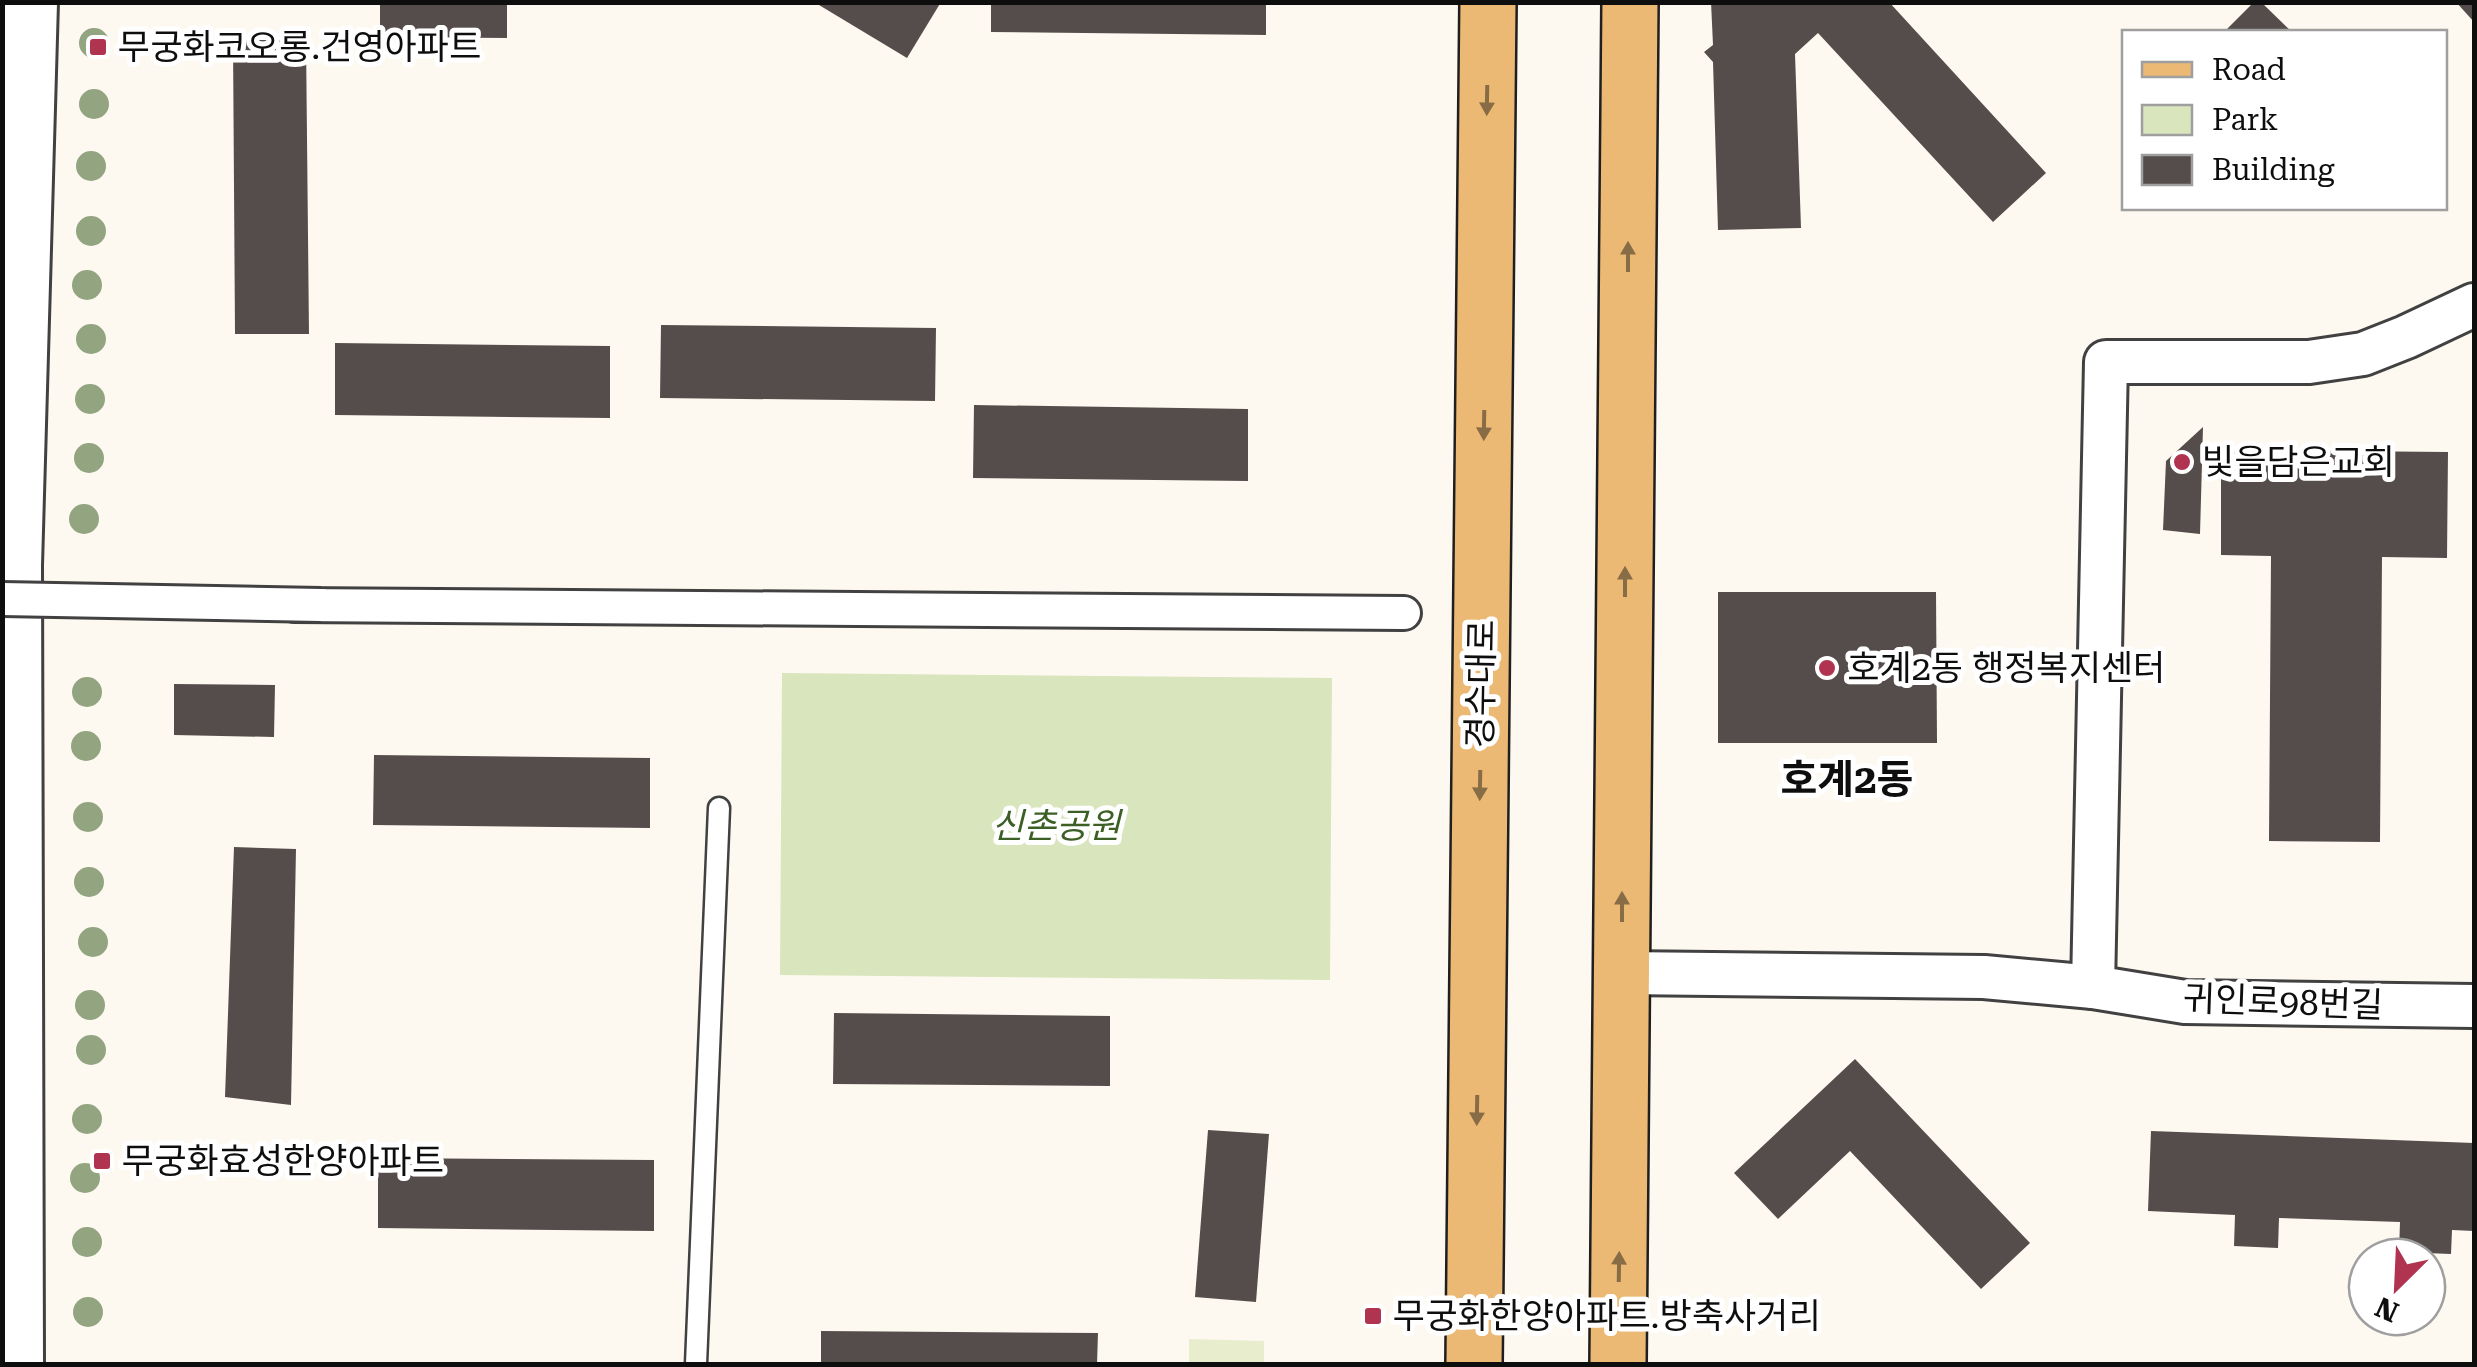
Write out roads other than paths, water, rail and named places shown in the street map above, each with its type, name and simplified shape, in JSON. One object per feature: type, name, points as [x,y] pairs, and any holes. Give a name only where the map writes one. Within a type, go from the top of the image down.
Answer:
[{"type":"main road","name":"경수대로","points":[[1474,1364],[1488,2]]},
{"type":"main road","points":[[1618,1364],[1630,2]]},
{"type":"street","points":[[17,1364],[16,565],[31,2]]},
{"type":"street","points":[[2093,987],[2106,362],[2309,362],[2363,354],[2474,305]]},
{"type":"street","points":[[2,599],[321,605]]},
{"type":"street","points":[[102,602],[1404,613]]},
{"type":"street","name":"귀인로98번길","points":[[1622,973],[1984,977],[2093,987],[2185,1002],[2474,1006]]},
{"type":"lane","points":[[696,1364],[719,808]]},
{"type":"place","name":"무궁화코오롱.건영아파트","points":[[98,47]]},
{"type":"place","name":"빛을담은교회","points":[[2182,462]]},
{"type":"place","name":"호계2동 행정복지센터","points":[[1827,668]]},
{"type":"place","name":"무궁화효성한양아파트","points":[[102,1161]]},
{"type":"place","name":"무궁화한양아파트.방축사거리","points":[[1373,1316]]},
{"type":"district","name":"호계2동","points":[[1847,779]]},
{"type":"park label","name":"신촌공원","points":[[1056,826]]}]
